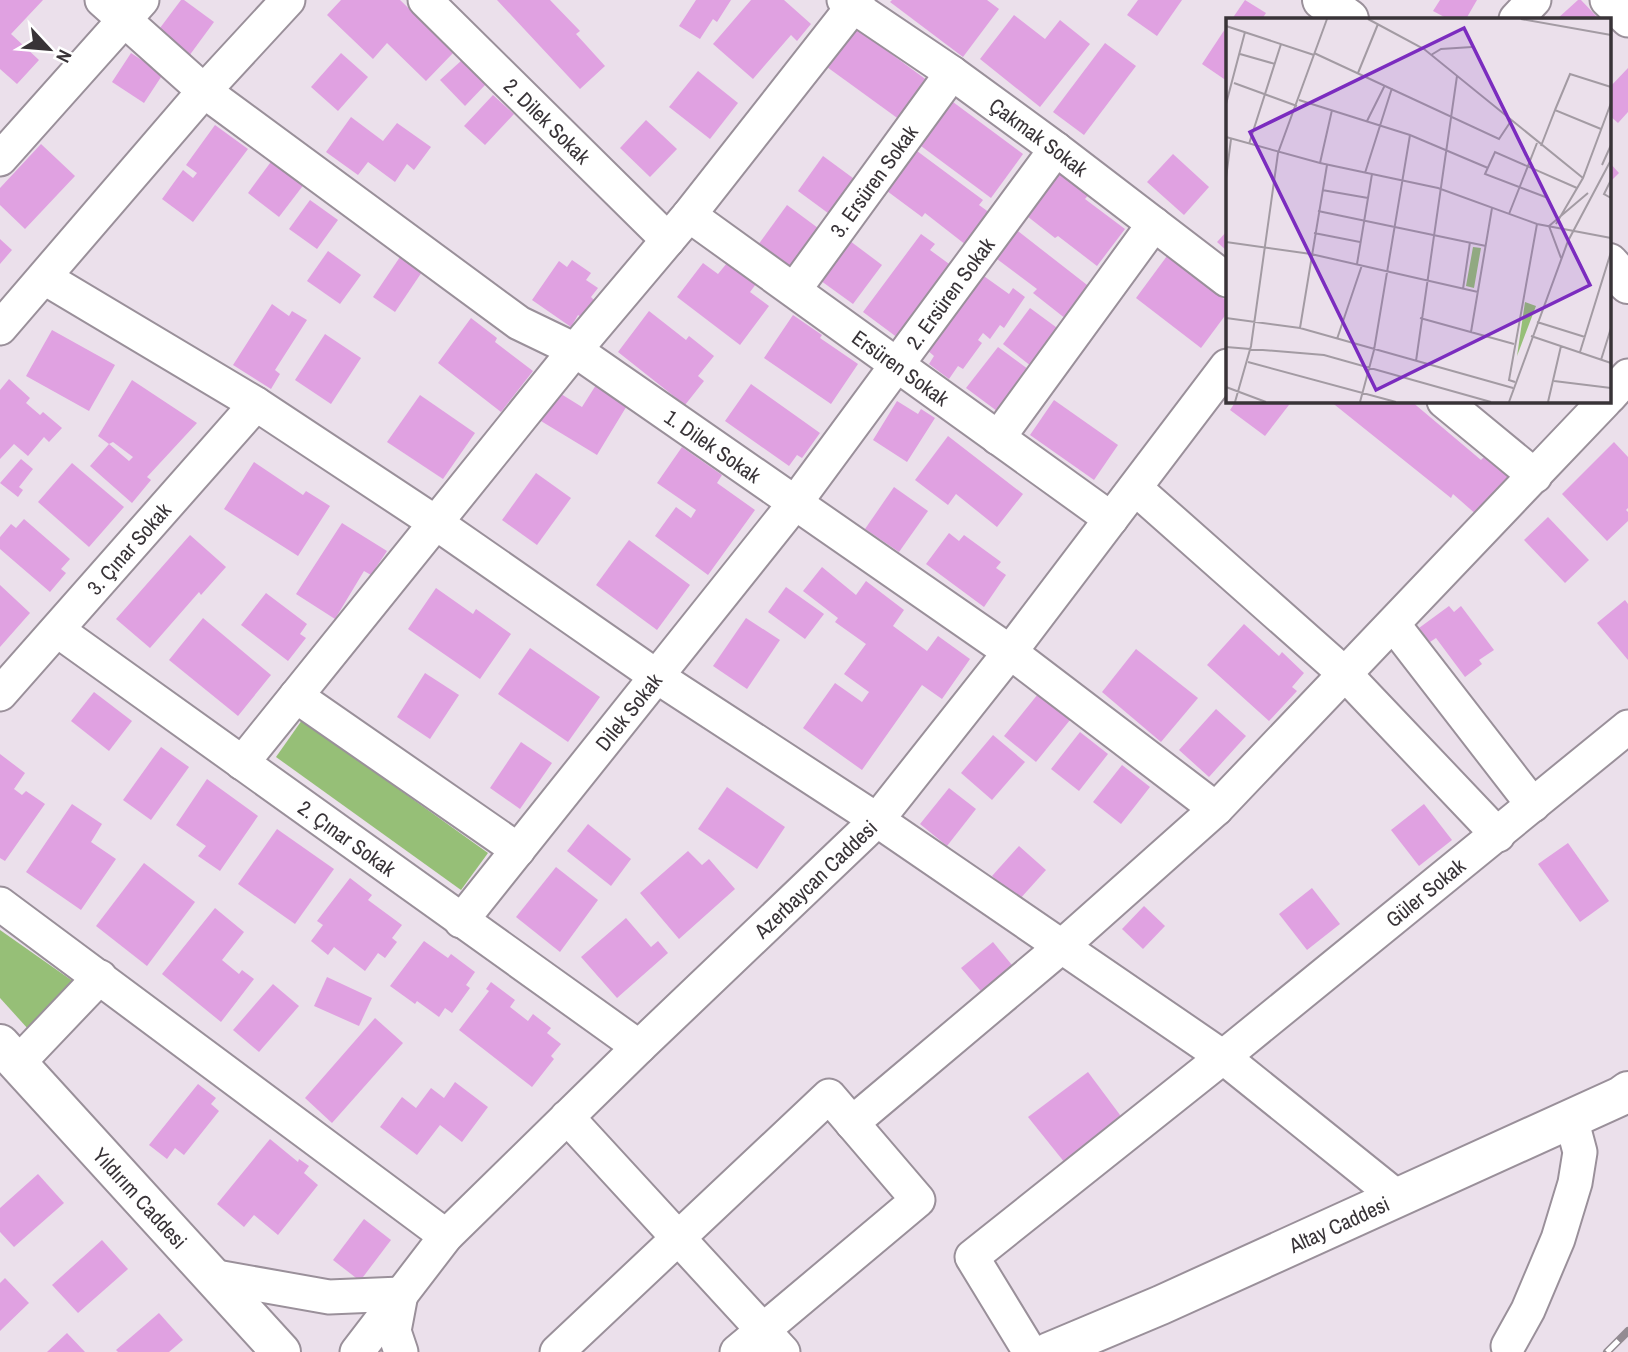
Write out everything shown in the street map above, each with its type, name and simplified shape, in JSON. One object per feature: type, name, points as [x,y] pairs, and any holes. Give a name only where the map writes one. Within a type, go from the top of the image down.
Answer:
[{"type":"street","points":[[0,328],[204,92],[289,0]]},
{"type":"street","name":"2. Dilek Sokak","points":[[425,0],[668,240]]},
{"type":"street","points":[[1322,0],[1348,18]]},
{"type":"street","points":[[1517,18],[1534,0]]},
{"type":"street","points":[[1607,0],[1628,20]]},
{"type":"street","points":[[243,763],[575,350],[689,215],[852,2]]},
{"type":"street","name":"Çakmak Sokak","points":[[852,2],[1056,149],[1226,279]]},
{"type":"street","points":[[0,159],[122,7]]},
{"type":"street","name":"1. Dilek Sokak","points":[[122,7],[204,92],[519,323],[575,350],[1010,652],[1216,809]]},
{"type":"street","name":"3. Ersüren Sokak","points":[[794,290],[952,73]]},
{"type":"street","name":"2. Ersüren Sokak","points":[[795,503],[1056,149]]},
{"type":"street","name":"Ersüren Sokak","points":[[689,215],[1111,519]]},
{"type":"street","points":[[998,438],[1154,224]]},
{"type":"street","points":[[1610,264],[1628,284]]},
{"type":"street","points":[[45,278],[256,404],[436,523],[656,676],[877,820],[1223,1057],[1397,1197]]},
{"type":"street","name":"Azerbaycan Caddesi","points":[[357,1352],[446,1236],[877,820],[1010,652],[1226,367]]},
{"type":"street","points":[[1610,396],[1628,376]]},
{"type":"street","points":[[1445,402],[1535,476]]},
{"type":"street","points":[[852,1123],[1061,947],[1216,809],[1604,402]]},
{"type":"street","name":"3. Çınar Sokak","points":[[0,694],[256,404]]},
{"type":"street","points":[[1135,488],[1345,674],[1497,835]]},
{"type":"street","name":"Dilek Sokak","points":[[461,921],[795,503]]},
{"type":"street","points":[[1393,624],[1533,805]]},
{"type":"street","name":"2. Çınar Sokak","points":[[57,629],[639,1047]]},
{"type":"street","points":[[296,696],[517,850]]},
{"type":"street","name":"Güler Sokak","points":[[1030,1352],[972,1256],[1223,1057],[1628,727]]},
{"type":"street","points":[[0,904],[446,1236]]},
{"type":"street","points":[[9,1054],[100,977]]},
{"type":"street","name":"Yıldırım Caddesi","points":[[9,1054],[281,1352]]},
{"type":"street","name":"Altay Caddesi","points":[[1049,1352],[1161,1306],[1628,1091]]},
{"type":"street","points":[[556,1352],[829,1096],[918,1200],[774,1341],[737,1352]]},
{"type":"street","points":[[567,1117],[774,1341]]},
{"type":"street","points":[[1508,1346],[1528,1310],[1558,1240],[1575,1183],[1580,1152],[1571,1118]]},
{"type":"street","points":[[211,1276],[329,1297],[401,1294],[394,1331],[398,1343],[418,1344],[426,1352]]},
{"type":"green space","points":[[302,720],[488,853],[461,890],[276,757]]},
{"type":"green space","points":[[0,930],[74,982],[29,1030],[0,998]]},
{"type":"building","points":[[0,0],[43,0],[11,34],[39,60],[17,84],[0,69]]},
{"type":"building","points":[[181,0],[214,22],[189,56],[157,32]]},
{"type":"building","points":[[341,0],[400,0],[454,52],[426,81],[387,43],[373,59],[327,15]]},
{"type":"building","points":[[497,0],[550,0],[580,31],[576,34],[605,66],[580,89]]},
{"type":"building","points":[[696,0],[731,0],[717,22],[713,19],[700,39],[679,26]]},
{"type":"building","points":[[751,0],[784,0],[811,24],[797,41],[791,35],[753,79],[713,44]]},
{"type":"building","points":[[987,0],[999,9],[963,57],[890,2]]},
{"type":"building","points":[[1138,0],[1182,0],[1157,36],[1127,15]]},
{"type":"building","points":[[1245,0],[1266,13],[1263,18],[1233,18]]},
{"type":"building","points":[[1440,0],[1477,0],[1467,18],[1446,18],[1433,11]]},
{"type":"building","points":[[1581,0],[1598,18],[1558,18]]},
{"type":"building","points":[[1014,15],[1045,39],[1060,20],[1090,44],[1040,107],[980,59]]},
{"type":"building","points":[[856,28],[928,81],[900,120],[827,67]]},
{"type":"building","points":[[1226,28],[1226,80],[1202,64]]},
{"type":"building","points":[[1105,43],[1136,66],[1084,135],[1053,112]]},
{"type":"building","points":[[131,53],[163,74],[144,103],[112,82]]},
{"type":"building","points":[[341,53],[368,77],[338,111],[311,87]]},
{"type":"building","points":[[462,60],[486,84],[465,106],[440,80]]},
{"type":"building","points":[[1628,68],[1628,112],[1618,123],[1610,116],[1610,87]]},
{"type":"building","points":[[698,71],[738,103],[710,139],[669,107]]},
{"type":"building","points":[[493,95],[514,114],[485,145],[464,126]]},
{"type":"building","points":[[953,102],[1023,154],[991,198],[921,146]]},
{"type":"building","points":[[351,117],[383,141],[397,123],[431,147],[414,170],[407,164],[395,182],[368,162],[358,175],[326,152]]},
{"type":"building","points":[[646,120],[677,149],[650,177],[620,148]]},
{"type":"building","points":[[215,125],[248,149],[193,222],[162,199],[183,170],[193,178],[197,173],[186,165]]},
{"type":"building","points":[[41,144],[75,176],[25,229],[0,205],[0,188]]},
{"type":"building","points":[[917,151],[983,200],[979,205],[990,213],[966,245],[925,213],[922,217],[887,191]]},
{"type":"building","points":[[1173,154],[1209,187],[1184,215],[1147,182]]},
{"type":"building","points":[[823,156],[857,181],[832,216],[798,191]]},
{"type":"building","points":[[273,159],[305,183],[279,217],[248,193]]},
{"type":"building","points":[[1610,163],[1619,173],[1610,182]]},
{"type":"building","points":[[1060,171],[1090,193],[1085,199],[1125,229],[1097,266],[1027,216]]},
{"type":"building","points":[[310,200],[338,220],[317,249],[289,229]]},
{"type":"building","points":[[787,205],[822,231],[793,271],[758,245]]},
{"type":"building","points":[[1014,228],[1091,288],[1066,319],[1033,293],[1037,289],[993,256]]},
{"type":"building","points":[[1226,232],[1226,250],[1217,242]]},
{"type":"building","points":[[921,234],[935,244],[930,250],[952,266],[898,338],[863,312]]},
{"type":"building","points":[[846,238],[882,265],[853,304],[817,278]]},
{"type":"building","points":[[0,239],[12,250],[0,264]]},
{"type":"building","points":[[328,251],[361,275],[340,304],[307,281]]},
{"type":"building","points":[[404,251],[426,266],[395,312],[373,297]]},
{"type":"building","points":[[1167,256],[1226,300],[1226,314],[1201,348],[1136,298]]},
{"type":"building","points":[[572,260],[591,273],[586,280],[598,288],[591,297],[595,301],[583,318],[578,315],[571,327],[532,300],[559,261],[567,267]]},
{"type":"building","points":[[703,263],[718,274],[727,263],[756,284],[750,292],[769,306],[740,345],[677,297]]},
{"type":"building","points":[[981,274],[1009,294],[1013,288],[1025,297],[1004,328],[1000,325],[990,339],[983,333],[978,340],[982,343],[963,369],[958,366],[949,379],[929,364],[934,356],[927,350]]},
{"type":"building","points":[[272,304],[289,316],[292,311],[307,320],[275,370],[280,374],[271,389],[233,365]]},
{"type":"building","points":[[1030,308],[1064,333],[1036,370],[1003,344]]},
{"type":"building","points":[[649,311],[686,340],[689,336],[714,356],[698,376],[704,381],[685,405],[618,352]]},
{"type":"building","points":[[793,315],[822,335],[820,338],[858,364],[831,404],[764,358]]},
{"type":"building","points":[[471,318],[497,338],[495,342],[533,371],[501,412],[438,363]]},
{"type":"building","points":[[52,330],[115,365],[89,411],[26,376]]},
{"type":"building","points":[[325,334],[361,358],[331,404],[295,380]]},
{"type":"building","points":[[998,347],[1032,372],[1001,414],[966,388]]},
{"type":"building","points":[[9,379],[30,398],[26,403],[40,415],[43,412],[62,428],[49,442],[44,437],[28,456],[14,444],[0,459],[0,390]]},
{"type":"building","points":[[132,380],[197,423],[147,477],[151,480],[132,503],[90,466],[109,444],[98,436]],"holes":[[[113,442],[133,457],[129,461],[109,444]]]},
{"type":"building","points":[[751,384],[820,433],[802,458],[797,455],[789,466],[725,421]]},
{"type":"building","points":[[596,385],[628,404],[597,455],[536,418],[553,389],[582,407]]},
{"type":"building","points":[[420,395],[475,433],[443,479],[387,442]]},
{"type":"building","points":[[1054,400],[1118,445],[1094,480],[1030,435]]},
{"type":"building","points":[[897,401],[918,414],[921,409],[935,418],[907,462],[873,440]]},
{"type":"building","points":[[1235,402],[1291,402],[1265,436],[1230,410]]},
{"type":"building","points":[[1331,402],[1412,402],[1481,460],[1485,456],[1511,477],[1478,516],[1453,494],[1451,498]]},
{"type":"building","points":[[948,436],[1023,494],[997,527],[956,494],[948,505],[915,480]]},
{"type":"building","points":[[1614,442],[1628,457],[1628,521],[1607,541],[1562,494]]},
{"type":"building","points":[[682,447],[722,475],[717,483],[755,510],[708,575],[655,536],[676,507],[691,518],[696,510],[657,483]]},
{"type":"building","points":[[21,459],[33,469],[19,487],[23,490],[18,497],[0,483]]},
{"type":"building","points":[[254,462],[303,495],[306,491],[330,506],[298,556],[224,509]]},
{"type":"building","points":[[72,463],[124,507],[89,547],[38,502]]},
{"type":"building","points":[[536,473],[571,498],[537,545],[502,520]]},
{"type":"building","points":[[894,487],[928,511],[899,552],[865,529]]},
{"type":"building","points":[[1548,517],[1589,560],[1565,583],[1524,540]]},
{"type":"building","points":[[24,519],[70,559],[61,569],[66,573],[50,592],[0,549],[0,537],[11,524],[16,528]]},
{"type":"building","points":[[342,523],[387,551],[371,575],[364,571],[335,619],[296,594]]},
{"type":"building","points":[[949,533],[959,541],[964,535],[1001,562],[996,568],[1006,575],[984,607],[926,564]]},
{"type":"building","points":[[190,535],[226,567],[201,595],[199,592],[150,648],[116,619]]},
{"type":"building","points":[[629,540],[690,585],[657,630],[596,585]]},
{"type":"building","points":[[822,567],[856,595],[866,581],[904,610],[893,626],[927,651],[938,636],[970,659],[942,699],[922,685],[862,770],[803,728],[835,683],[862,702],[869,692],[844,674],[866,644],[835,622],[838,618],[803,591]]},
{"type":"building","points":[[0,585],[30,613],[0,647]]},
{"type":"building","points":[[786,587],[824,614],[805,639],[768,612]]},
{"type":"building","points":[[436,588],[473,614],[476,609],[511,634],[480,679],[408,629]]},
{"type":"building","points":[[266,593],[307,624],[300,634],[306,638],[288,661],[241,625]]},
{"type":"building","points":[[1625,600],[1628,604],[1628,660],[1597,623]]},
{"type":"building","points":[[1449,606],[1454,612],[1461,606],[1494,650],[1479,660],[1482,664],[1465,677],[1436,638],[1430,642],[1419,628]]},
{"type":"building","points":[[203,618],[271,675],[238,716],[169,660]]},
{"type":"building","points":[[746,618],[780,640],[747,689],[713,666]]},
{"type":"building","points":[[1244,624],[1279,656],[1282,652],[1304,673],[1292,687],[1297,691],[1269,721],[1207,665]]},
{"type":"building","points":[[530,648],[600,697],[568,742],[498,694]]},
{"type":"building","points":[[1136,649],[1198,698],[1161,742],[1102,692]]},
{"type":"building","points":[[425,673],[459,695],[430,739],[397,717]]},
{"type":"building","points":[[94,692],[132,721],[109,751],[71,721]]},
{"type":"building","points":[[1038,694],[1070,720],[1036,762],[1004,736]]},
{"type":"building","points":[[1216,709],[1246,736],[1209,777],[1179,750]]},
{"type":"building","points":[[1080,732],[1108,754],[1079,791],[1051,769]]},
{"type":"building","points":[[993,735],[1025,762],[992,800],[961,773]]},
{"type":"building","points":[[521,742],[552,763],[520,809],[490,788]]},
{"type":"building","points":[[161,747],[189,767],[151,820],[123,800]]},
{"type":"building","points":[[0,754],[25,773],[14,789],[22,795],[26,791],[45,804],[5,861],[0,858]]},
{"type":"building","points":[[1122,765],[1150,787],[1121,824],[1093,802]]},
{"type":"building","points":[[207,779],[258,816],[220,871],[198,856],[206,846],[176,825]]},
{"type":"building","points":[[727,787],[785,827],[757,869],[698,829]]},
{"type":"building","points":[[949,788],[976,809],[947,846],[920,824]]},
{"type":"building","points":[[72,804],[102,824],[91,842],[116,859],[81,910],[26,872]]},
{"type":"building","points":[[1424,804],[1452,840],[1419,866],[1391,830]]},
{"type":"building","points":[[588,824],[631,859],[611,886],[567,851]]},
{"type":"building","points":[[277,829],[334,869],[295,924],[238,884]]},
{"type":"building","points":[[1568,843],[1609,901],[1580,922],[1538,864]]},
{"type":"building","points":[[1019,846],[1046,870],[1019,900],[992,876]]},
{"type":"building","points":[[688,851],[702,865],[709,859],[735,889],[679,939],[640,893]]},
{"type":"building","points":[[144,863],[195,902],[147,966],[96,926]]},
{"type":"building","points":[[556,867],[598,900],[560,952],[516,917]]},
{"type":"building","points":[[350,878],[372,895],[368,900],[402,925],[392,938],[397,942],[385,958],[378,953],[365,971],[334,947],[328,955],[311,941],[323,925],[317,921]]},
{"type":"building","points":[[1312,888],[1340,924],[1307,950],[1279,914]]},
{"type":"building","points":[[1144,906],[1165,926],[1143,949],[1122,929]]},
{"type":"building","points":[[215,908],[244,932],[222,960],[239,974],[242,970],[254,979],[221,1022],[162,974]]},
{"type":"building","points":[[626,918],[651,947],[658,941],[668,953],[617,998],[581,957]]},
{"type":"building","points":[[424,941],[448,958],[451,954],[475,972],[466,985],[470,988],[452,1013],[445,1008],[439,1017],[390,986]]},
{"type":"building","points":[[993,942],[1016,970],[985,996],[961,968]]},
{"type":"building","points":[[327,977],[372,998],[359,1026],[314,1006]]},
{"type":"building","points":[[491,982],[515,1000],[510,1007],[528,1021],[533,1014],[551,1028],[547,1033],[561,1044],[551,1056],[554,1059],[532,1087],[459,1030],[489,991],[486,989]]},
{"type":"building","points":[[273,984],[299,1006],[259,1052],[233,1030]]},
{"type":"building","points":[[375,1018],[403,1043],[332,1123],[305,1098]]},
{"type":"building","points":[[1088,1072],[1123,1119],[1065,1163],[1028,1117]]},
{"type":"building","points":[[455,1082],[488,1107],[462,1142],[440,1125],[417,1155],[380,1127],[402,1097],[416,1108],[431,1088],[444,1098]]},
{"type":"building","points":[[198,1084],[216,1098],[211,1104],[219,1111],[184,1155],[175,1148],[167,1159],[149,1145]]},
{"type":"building","points":[[270,1139],[298,1162],[299,1159],[309,1166],[304,1173],[318,1185],[278,1235],[254,1215],[244,1227],[217,1204]]},
{"type":"building","points":[[38,1174],[64,1203],[14,1247],[0,1232],[0,1208]]},
{"type":"building","points":[[364,1219],[391,1240],[360,1281],[333,1260]]},
{"type":"building","points":[[102,1240],[128,1269],[78,1313],[52,1285]]},
{"type":"building","points":[[5,1278],[29,1303],[0,1331],[0,1283]]},
{"type":"building","points":[[159,1313],[183,1340],[169,1352],[116,1350]]},
{"type":"building","points":[[67,1333],[85,1352],[47,1352]]},
{"type":"railway","points":[[1607,1352],[1628,1331]]}]
